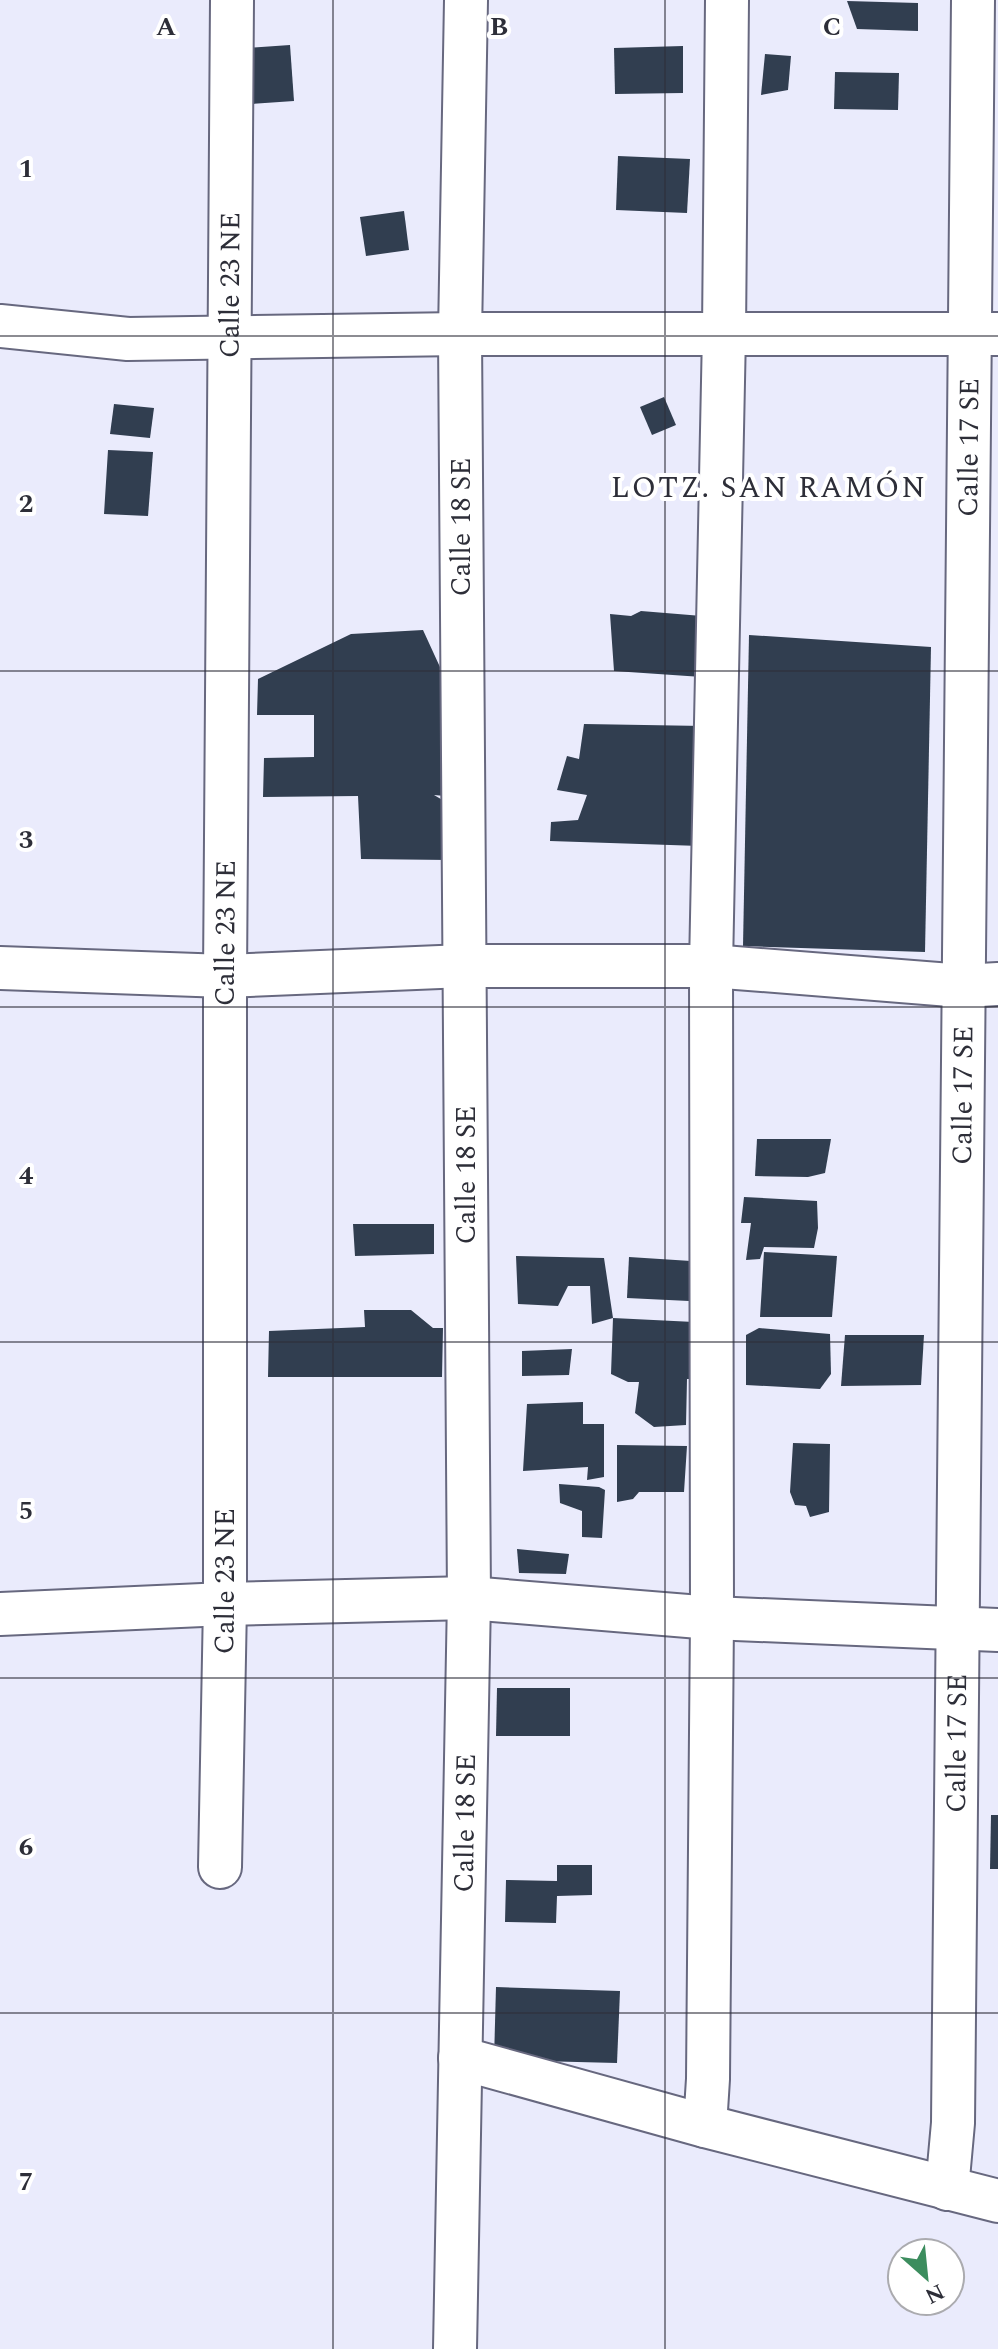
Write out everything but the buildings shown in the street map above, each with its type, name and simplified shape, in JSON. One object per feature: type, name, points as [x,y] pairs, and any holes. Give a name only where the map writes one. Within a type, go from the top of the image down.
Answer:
[{"type":"street","name":"Calle 23 NE","points":[[220,1867],[225,1604],[225,976],[232,0]]},
{"type":"street","name":"Calle 18 SE","points":[[455,2349],[469,1598],[460,334],[466,0]]},
{"type":"street","points":[[705,2126],[712,1618],[711,966],[724,333],[727,0]]},
{"type":"street","name":"Calle 17 SE","points":[[947,2189],[978,1629],[984,333],[973,0]]},
{"type":"street","points":[[0,326],[128,339],[460,334],[984,333]]},
{"type":"street","points":[[0,968],[225,976],[464,966],[711,966],[981,985]]},
{"type":"street","points":[[0,1614],[469,1598],[712,1618],[978,1629]]},
{"type":"street","points":[[460,2058],[705,2126],[998,2201]]},
{"type":"district","name":"LOTZ. SAN RAMÓN","points":[[769,488]]}]
